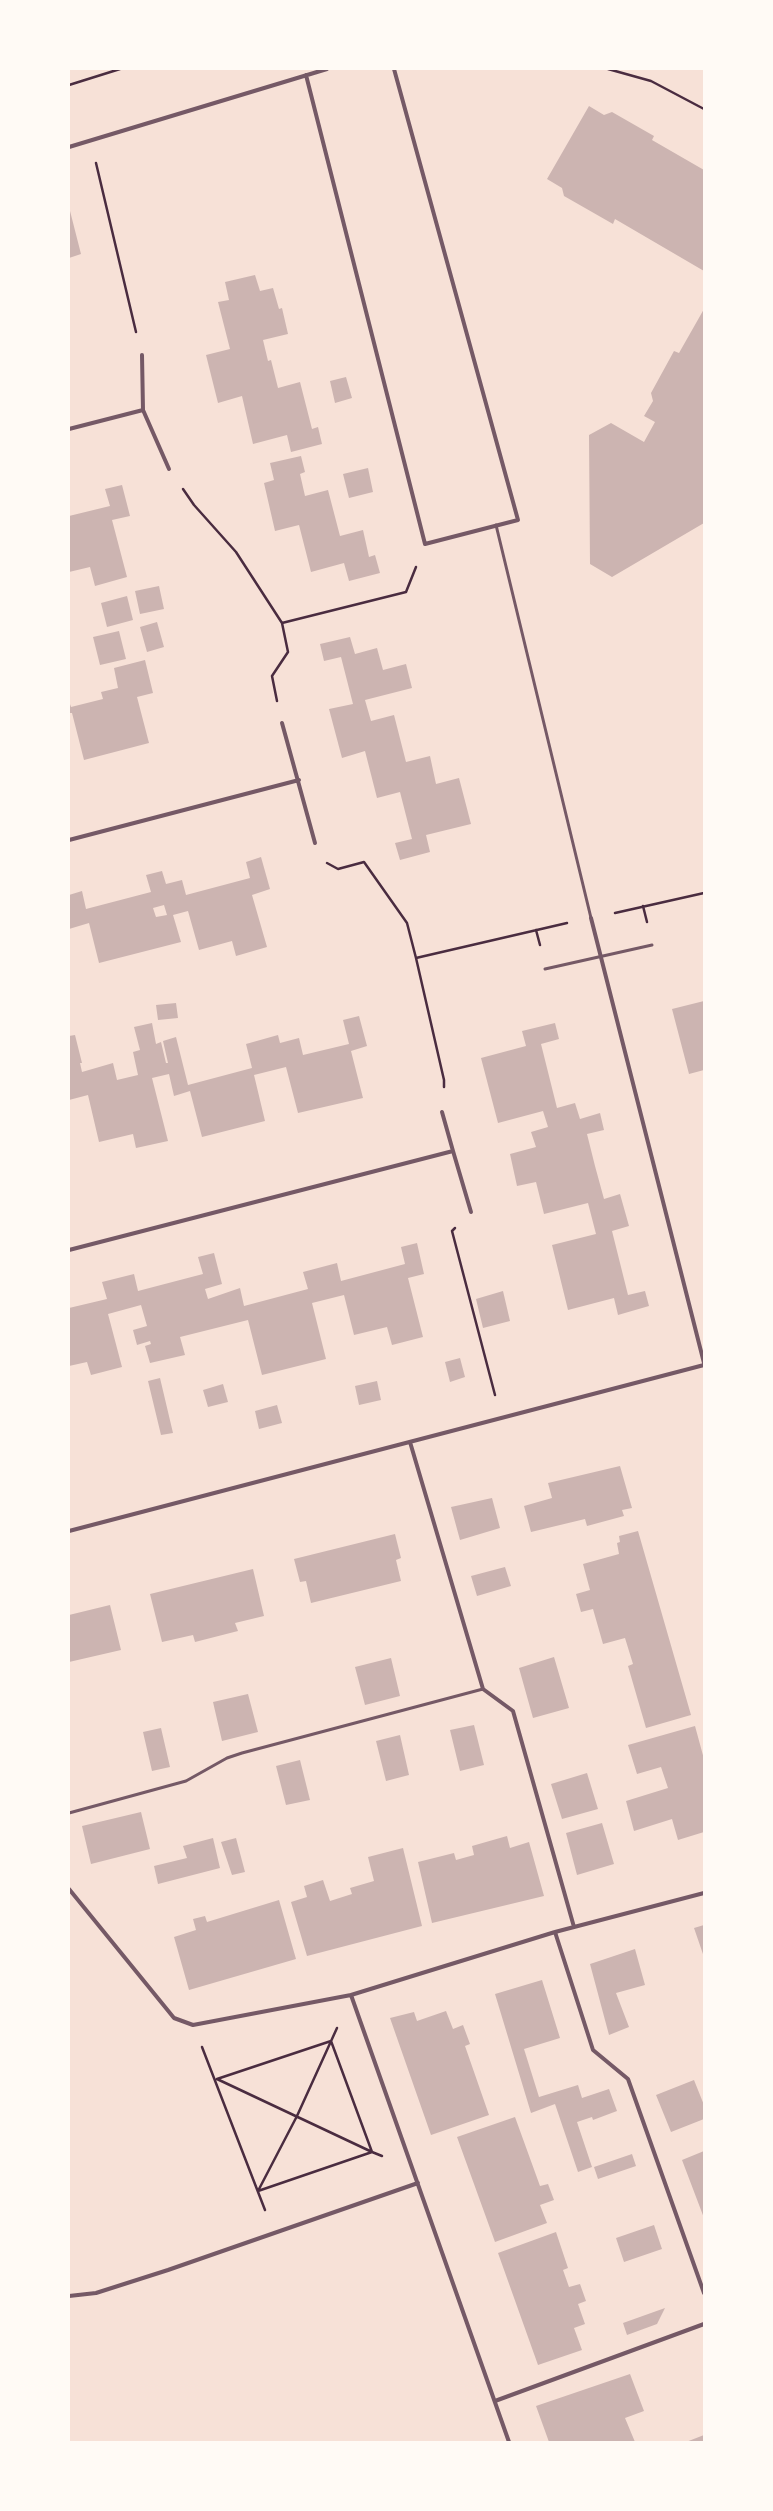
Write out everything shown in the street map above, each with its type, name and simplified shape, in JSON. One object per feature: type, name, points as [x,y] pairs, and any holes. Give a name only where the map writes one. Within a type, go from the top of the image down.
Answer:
[{"type":"street","points":[[69,147],[327,69]]},
{"type":"street","points":[[306,75],[425,544],[518,520],[394,69]]},
{"type":"street","points":[[142,356],[143,410],[169,469]]},
{"type":"street","points":[[69,429],[143,410]]},
{"type":"street","points":[[282,723],[299,780],[314,843]]},
{"type":"street","points":[[69,840],[299,780]]},
{"type":"street","points":[[69,1531],[704,1364],[591,918]]},
{"type":"street","points":[[442,1112],[471,1212]]},
{"type":"street","points":[[69,1250],[453,1152]]},
{"type":"street","points":[[410,1442],[483,1689],[512,1711],[574,1927]]},
{"type":"street","points":[[69,1888],[174,2018],[193,2025],[351,1995],[555,1932],[704,1892]]},
{"type":"street","points":[[555,1932],[593,2050],[628,2078],[704,2293]]},
{"type":"street","points":[[351,1995],[509,2442]]},
{"type":"street","points":[[69,2296],[96,2293],[418,2183]]},
{"type":"street","points":[[495,2402],[704,2324]]},
{"type":"lane","points":[[496,526],[591,918]]},
{"type":"lane","points":[[545,969],[652,945]]},
{"type":"lane","points":[[69,1813],[186,1781],[227,1758],[242,1753],[483,1689]]},
{"type":"path","points":[[69,85],[120,69]]},
{"type":"path","points":[[608,69],[651,81],[704,109]]},
{"type":"path","points":[[91,140],[142,356]]},
{"type":"path","points":[[169,469],[194,505],[236,552],[282,623],[288,652],[272,676],[282,723]]},
{"type":"path","points":[[282,623],[406,592],[425,544]]},
{"type":"path","points":[[314,843],[320,859],[338,869],[364,862],[407,924],[444,1080],[442,1112]]},
{"type":"path","points":[[608,915],[704,892]]},
{"type":"path","points":[[416,958],[570,923]]},
{"type":"path","points":[[471,1212],[452,1231],[501,1418]]},
{"type":"path","points":[[258,2191],[297,2116],[351,1995]]},
{"type":"path","points":[[193,2025],[217,2079],[274,2233]]},
{"type":"path","points":[[217,2079],[331,2041]]},
{"type":"path","points":[[331,2041],[372,2152]]},
{"type":"path","points":[[217,2079],[372,2152],[412,2166]]},
{"type":"path","points":[[258,2191],[372,2152]]},
{"type":"building","points":[[589,106],[604,115],[612,112],[654,136],[652,140],[704,170],[704,271],[615,219],[613,224],[564,196],[562,188],[547,179]]},
{"type":"building","points":[[69,207],[81,254],[69,258]]},
{"type":"building","points":[[255,275],[260,291],[273,288],[279,309],[282,308],[288,334],[263,340],[268,361],[271,360],[278,388],[300,382],[312,429],[318,427],[322,444],[291,452],[287,435],[253,444],[242,396],[218,403],[206,355],[230,349],[218,302],[229,300],[225,282]]},
{"type":"building","points":[[704,309],[704,523],[612,577],[590,564],[589,435],[611,423],[644,442],[655,422],[644,416],[653,401],[651,393],[674,351],[679,353]]},
{"type":"building","points":[[346,377],[352,398],[335,403],[330,381]]},
{"type":"building","points":[[301,456],[305,472],[300,474],[305,496],[328,490],[340,536],[363,530],[369,557],[375,555],[380,573],[349,581],[344,563],[311,572],[299,525],[275,531],[264,483],[274,480],[270,463]]},
{"type":"building","points":[[368,468],[373,492],[349,498],[343,474]]},
{"type":"building","points":[[122,485],[130,516],[112,520],[127,577],[95,586],[90,567],[69,572],[69,516],[110,506],[105,489]]},
{"type":"building","points":[[159,586],[164,609],[140,614],[135,591]]},
{"type":"building","points":[[127,596],[133,620],[107,627],[101,603]]},
{"type":"building","points":[[157,622],[164,647],[147,652],[140,627]]},
{"type":"building","points":[[119,631],[126,659],[100,665],[93,637]]},
{"type":"building","points":[[350,637],[355,654],[377,648],[383,670],[406,664],[412,688],[365,700],[371,721],[394,715],[406,762],[430,756],[436,784],[459,778],[471,824],[426,835],[430,852],[400,860],[395,843],[412,839],[400,792],[377,798],[365,751],[342,758],[329,709],[353,704],[341,657],[324,661],[320,644]]},
{"type":"building","points":[[145,660],[153,693],[137,697],[149,743],[84,760],[72,713],[69,713],[69,701],[71,707],[103,699],[101,692],[118,688],[114,668]]},
{"type":"building","points":[[261,857],[270,889],[252,895],[267,947],[236,956],[232,941],[199,950],[188,911],[173,915],[181,942],[99,963],[89,923],[69,929],[69,895],[82,891],[86,909],[151,892],[146,875],[162,871],[166,884],[182,880],[186,895],[250,878],[246,862]],"holes":[[[164,905],[167,915],[156,917],[153,908]]]},
{"type":"building","points":[[704,1001],[704,1070],[689,1074],[672,1009]]},
{"type":"building","points":[[176,1003],[178,1018],[158,1020],[156,1005]]},
{"type":"building","points":[[359,1016],[367,1046],[351,1051],[363,1098],[298,1113],[286,1067],[254,1075],[265,1121],[202,1137],[190,1091],[174,1096],[169,1074],[152,1078],[168,1141],[136,1148],[133,1134],[99,1142],[88,1095],[69,1100],[69,1036],[75,1035],[82,1063],[80,1063],[82,1072],[113,1063],[117,1080],[138,1075],[133,1052],[140,1050],[134,1027],[152,1023],[156,1044],[161,1042],[166,1063],[168,1063],[163,1041],[176,1037],[188,1085],[252,1068],[246,1044],[278,1035],[280,1043],[299,1038],[303,1055],[349,1044],[343,1020]]},
{"type":"building","points":[[555,1023],[559,1039],[541,1044],[557,1108],[575,1103],[580,1119],[600,1113],[604,1130],[587,1134],[595,1166],[604,1199],[620,1194],[629,1226],[612,1231],[628,1295],[645,1291],[649,1306],[618,1315],[614,1298],[568,1310],[552,1245],[596,1234],[588,1203],[544,1214],[536,1182],[517,1186],[510,1154],[536,1147],[531,1132],[548,1127],[543,1111],[498,1123],[481,1058],[526,1046],[522,1031]]},
{"type":"building","points":[[417,1243],[424,1274],[408,1278],[423,1337],[392,1345],[387,1327],[354,1335],[344,1295],[312,1303],[326,1359],[262,1375],[248,1320],[180,1337],[185,1355],[150,1363],[145,1346],[151,1344],[150,1341],[137,1345],[133,1330],[147,1326],[141,1305],[108,1314],[122,1367],[91,1375],[87,1362],[69,1366],[69,1308],[107,1299],[102,1282],[134,1274],[138,1291],[203,1274],[198,1257],[214,1253],[222,1284],[205,1289],[208,1299],[240,1288],[244,1306],[308,1289],[303,1272],[337,1263],[341,1281],[405,1264],[401,1247]]},
{"type":"building","points":[[503,1291],[510,1321],[483,1328],[476,1299]]},
{"type":"building","points":[[460,1358],[465,1377],[450,1382],[445,1362]]},
{"type":"building","points":[[160,1378],[173,1433],[161,1435],[148,1381]]},
{"type":"building","points":[[377,1381],[381,1400],[359,1405],[355,1386]]},
{"type":"building","points":[[223,1384],[228,1402],[208,1407],[203,1390]]},
{"type":"building","points":[[277,1405],[282,1423],[259,1429],[255,1411]]},
{"type":"building","points":[[620,1466],[632,1508],[622,1510],[624,1516],[587,1526],[585,1519],[531,1532],[524,1506],[552,1498],[548,1483]]},
{"type":"building","points":[[492,1498],[500,1528],[460,1540],[451,1507]]},
{"type":"building","points":[[638,1531],[691,1715],[646,1728],[628,1666],[633,1664],[625,1638],[603,1644],[593,1609],[581,1612],[576,1594],[590,1590],[583,1564],[619,1554],[617,1543],[620,1542],[619,1536]]},
{"type":"building","points":[[395,1534],[401,1558],[396,1560],[401,1581],[311,1603],[306,1581],[300,1582],[294,1559]]},
{"type":"building","points":[[505,1567],[511,1586],[477,1596],[471,1576]]},
{"type":"building","points":[[253,1569],[264,1616],[235,1623],[238,1631],[195,1642],[193,1635],[162,1642],[150,1594]]},
{"type":"building","points":[[110,1605],[121,1650],[69,1662],[69,1615]]},
{"type":"building","points":[[554,1657],[569,1708],[533,1718],[519,1668]]},
{"type":"building","points":[[391,1658],[400,1696],[365,1705],[355,1667]]},
{"type":"building","points":[[248,1694],[258,1732],[222,1741],[213,1702]]},
{"type":"building","points":[[474,1725],[484,1765],[460,1771],[450,1730]]},
{"type":"building","points":[[695,1726],[704,1759],[704,1832],[678,1840],[672,1819],[634,1831],[626,1801],[668,1788],[661,1767],[637,1774],[628,1745]]},
{"type":"building","points":[[161,1728],[170,1767],[152,1771],[143,1732]]},
{"type":"building","points":[[400,1735],[409,1775],[386,1781],[376,1741]]},
{"type":"building","points":[[300,1760],[310,1800],[286,1805],[276,1766]]},
{"type":"building","points":[[587,1773],[598,1809],[562,1819],[551,1784]]},
{"type":"building","points":[[141,1812],[150,1849],[91,1864],[82,1826]]},
{"type":"building","points":[[602,1823],[614,1864],[577,1875],[566,1833]]},
{"type":"building","points":[[507,1836],[510,1848],[529,1842],[544,1896],[432,1923],[418,1862],[454,1853],[456,1860],[474,1855],[472,1846]]},
{"type":"building","points":[[213,1838],[220,1868],[158,1884],[154,1866],[187,1858],[183,1846]]},
{"type":"building","points":[[236,1838],[245,1872],[232,1875],[221,1842]]},
{"type":"building","points":[[403,1848],[422,1926],[307,1956],[291,1902],[307,1897],[304,1886],[323,1880],[330,1901],[352,1894],[350,1888],[374,1881],[368,1857]]},
{"type":"building","points":[[279,1900],[296,1959],[189,1990],[174,1937],[196,1930],[193,1919],[205,1916],[207,1922]]},
{"type":"building","points":[[704,1925],[704,1957],[694,1928]]},
{"type":"building","points":[[635,1949],[645,1985],[616,1993],[629,2027],[609,2035],[590,1964]]},
{"type":"building","points":[[542,1980],[560,2038],[524,2049],[539,2097],[578,2085],[582,2098],[609,2089],[617,2111],[593,2120],[592,2117],[577,2122],[592,2167],[578,2172],[555,2104],[531,2113],[495,1994]]},
{"type":"building","points":[[446,2011],[453,2029],[463,2025],[470,2044],[465,2046],[489,2115],[431,2135],[390,2018],[414,2012],[417,2021]]},
{"type":"building","points":[[694,2080],[704,2105],[704,2119],[671,2132],[656,2095]]},
{"type":"building","points":[[515,2117],[540,2186],[548,2184],[554,2200],[540,2205],[547,2223],[495,2242],[457,2137]]},
{"type":"building","points":[[704,2151],[704,2218],[682,2160]]},
{"type":"building","points":[[632,2154],[636,2166],[598,2179],[594,2167]]},
{"type":"building","points":[[654,2225],[662,2249],[624,2262],[616,2238]]},
{"type":"building","points":[[556,2232],[568,2268],[563,2270],[569,2287],[580,2284],[586,2301],[578,2304],[585,2324],[574,2328],[582,2350],[538,2365],[498,2253]]},
{"type":"building","points":[[665,2308],[657,2324],[627,2335],[623,2323]]},
{"type":"building","points":[[630,2374],[644,2411],[625,2418],[635,2442],[549,2442],[536,2406]]},
{"type":"building","points":[[704,2435],[704,2442],[686,2442]]}]
